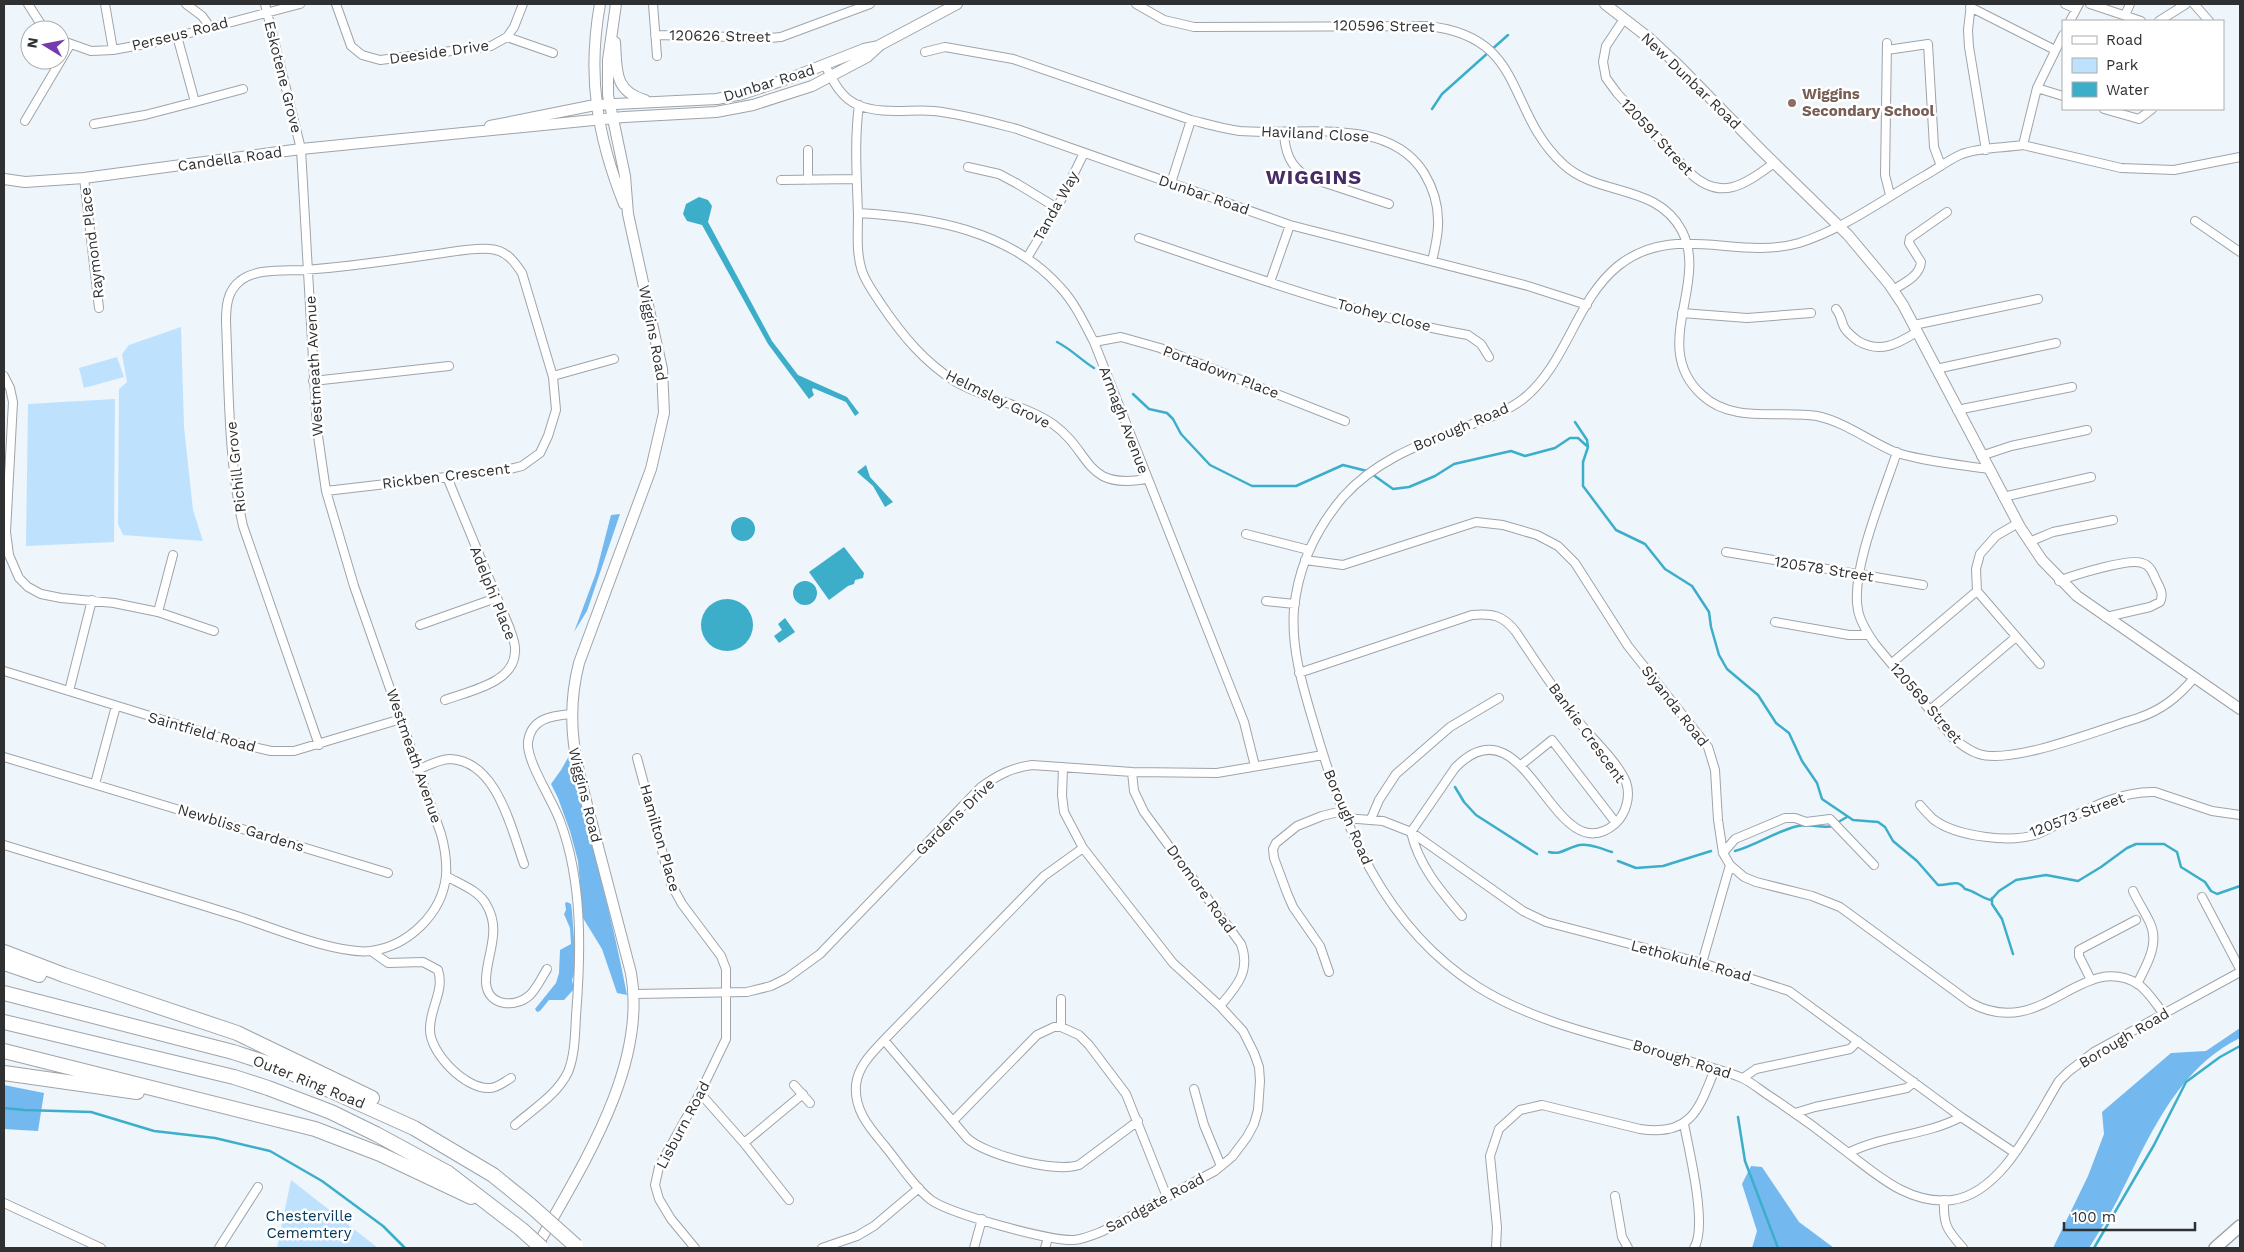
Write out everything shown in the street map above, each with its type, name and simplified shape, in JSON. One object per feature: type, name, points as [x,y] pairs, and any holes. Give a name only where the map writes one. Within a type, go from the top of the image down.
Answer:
[{"type":"highway","points":[[4,952],[64,976],[238,1033],[377,1100],[414,1128]]},
{"type":"highway","points":[[4,963],[70,985],[163,1009]]},
{"type":"highway","name":"Outer Ring Road","points":[[4,993],[242,1054],[323,1086],[414,1128],[493,1175],[530,1204],[577,1247]]},
{"type":"highway","name":"Outer Ring Road","points":[[4,1022],[234,1077],[331,1112],[448,1173],[521,1229],[542,1248]]},
{"type":"highway","points":[[4,1051],[315,1129],[380,1154],[442,1185],[491,1206]]},
{"type":"highway","points":[[4,1073],[106,1089],[182,1096]]},
{"type":"main road","points":[[2215,1248],[2240,1226]]},
{"type":"street","points":[[28,4],[38,20]]},
{"type":"street","points":[[105,4],[113,50]]},
{"type":"street","points":[[186,4],[202,16],[210,27]]},
{"type":"street","name":"Perseus Road","points":[[70,45],[91,52],[113,50],[210,27],[266,8],[300,4]]},
{"type":"street","name":"Deeside Drive","points":[[336,4],[351,46],[370,58],[380,60],[486,47],[496,44],[507,37],[514,27],[523,4]]},
{"type":"street","name":"Wiggins Road","points":[[600,4],[593,59],[596,105],[598,120],[614,178],[628,214]]},
{"type":"street","name":"Wiggins Road","points":[[536,1248],[587,1156],[615,1091],[632,1034],[635,994],[574,752],[571,714],[573,685],[579,663],[651,469],[664,412],[662,368],[628,214],[625,176],[609,104],[608,68],[616,4]]},
{"type":"street","name":"120626 Street","points":[[653,4],[657,56]]},
{"type":"street","name":"120626 Street","points":[[655,35],[781,37],[870,4]]},
{"type":"street","points":[[831,77],[866,57],[880,45],[957,4]]},
{"type":"street","name":"120596 Street","points":[[1136,4],[1164,20],[1194,27],[1427,26],[1468,34],[1484,44],[1498,59],[1542,138],[1564,165],[1589,180],[1645,197],[1655,202],[1672,217],[1687,244]]},
{"type":"street","name":"New Dunbar Road","points":[[1605,4],[1649,38],[1681,68],[1874,263],[1894,290],[2018,523],[2042,560],[2059,580],[2076,596],[2240,709]]},
{"type":"street","points":[[2065,4],[2077,6],[2070,20]]},
{"type":"street","points":[[2090,4],[2139,20]]},
{"type":"street","points":[[2125,15],[2130,4]]},
{"type":"street","points":[[2161,20],[2186,4]]},
{"type":"street","points":[[2194,4],[2208,20]]},
{"type":"street","points":[[1986,150],[1969,47],[1970,5],[2055,50]]},
{"type":"street","name":"Eskotene Grove","points":[[266,8],[301,149]]},
{"type":"street","name":"120591 Street","points":[[1624,19],[1606,46],[1603,62],[1606,78],[1616,93],[1690,173],[1711,188],[1720,188],[1740,184],[1774,163]]},
{"type":"street","points":[[614,20],[620,83],[630,94],[651,102]]},
{"type":"street","points":[[177,36],[195,102]]},
{"type":"street","points":[[507,37],[552,53]]},
{"type":"street","points":[[2062,40],[2055,50],[2037,88],[2023,145],[2122,168],[2174,170],[2240,157]]},
{"type":"street","points":[[1890,195],[1885,175],[1887,46],[1928,44],[1934,147],[1941,166]]},
{"type":"street","points":[[825,65],[864,49],[880,45]]},
{"type":"street","name":"Haviland Close","points":[[925,52],[945,47],[1013,60],[1192,120],[1239,131],[1340,133],[1380,138],[1408,153],[1418,164],[1429,182],[1437,202],[1439,222],[1432,261]]},
{"type":"street","name":"Dunbar Road","points":[[609,104],[717,99],[742,94],[825,65],[845,97],[859,105],[876,109],[935,111],[980,119],[1017,129],[1290,225],[1528,286],[1587,305]]},
{"type":"street","points":[[25,121],[55,70]]},
{"type":"street","name":"Dunbar Road","points":[[612,118],[716,112],[734,109],[794,93],[831,77]]},
{"type":"street","points":[[2037,88],[2062,96]]},
{"type":"street","points":[[94,124],[145,115],[244,89]]},
{"type":"street","name":"Candella Road","points":[[456,134],[596,105],[609,104]]},
{"type":"street","name":"Helmsley Grove","points":[[859,105],[856,179],[859,258],[864,278],[900,331],[930,364],[971,389],[1028,411],[1054,424],[1102,476],[1120,481],[1146,478]]},
{"type":"street","points":[[2107,110],[2136,119],[2142,118],[2151,110]]},
{"type":"street","name":"Candella Road","points":[[4,179],[25,182],[84,178],[301,149],[514,130],[612,118]]},
{"type":"street","points":[[1170,183],[1192,120]]},
{"type":"street","points":[[1284,132],[1286,153],[1293,165],[1301,173],[1307,177],[1390,204]]},
{"type":"street","name":"Borough Road","points":[[2023,145],[1964,153],[1839,226],[1803,242],[1780,247],[1742,248],[1667,243],[1636,254],[1612,271],[1587,305],[1550,370],[1522,400],[1497,414],[1418,444],[1386,461],[1361,479],[1339,502],[1309,550],[1305,560],[1295,604],[1293,629],[1299,673],[1323,755],[1359,851],[1392,903],[1414,931],[1441,960],[1478,986],[1519,1009],[1559,1024],[1743,1078],[1796,1113],[1875,1175],[1916,1197],[1944,1200],[1959,1199],[1982,1189],[2000,1174],[2060,1081],[2068,1072],[2094,1052],[2240,970]]},
{"type":"street","name":"Westmeath Avenue","points":[[4,845],[167,894],[301,938],[346,950],[371,951],[407,939],[421,926],[436,906],[446,876],[446,853],[441,834],[354,586],[326,491],[316,429],[301,149]]},
{"type":"street","points":[[808,150],[808,180]]},
{"type":"street","name":"Tanda Way","points":[[1027,258],[1057,208],[1084,153]]},
{"type":"street","points":[[968,167],[999,174],[1057,208]]},
{"type":"street","name":"Raymond Place","points":[[84,178],[99,308]]},
{"type":"street","points":[[781,180],[856,179]]},
{"type":"street","points":[[1894,290],[1911,279],[1921,266],[1921,262],[1909,242],[1910,238],[1947,212]]},
{"type":"street","name":"Armagh Avenue","points":[[858,213],[898,216],[956,226],[994,240],[1027,258],[1060,287],[1072,301],[1094,342],[1146,478],[1244,722],[1255,766]]},
{"type":"street","points":[[2195,221],[2240,252]]},
{"type":"street","points":[[1270,282],[1290,225]]},
{"type":"street","name":"Toohey Close","points":[[1139,238],[1368,313],[1468,335],[1481,344],[1490,357]]},
{"type":"street","points":[[1687,244],[1688,272],[1678,346],[1683,368],[1694,387],[1710,402],[1740,413],[1802,415],[1830,420],[1897,452],[1988,469]]},
{"type":"street","name":"Rickben Crescent","points":[[308,269],[469,250],[498,250],[515,262],[522,273],[553,376],[556,396],[556,410],[548,436],[540,453],[522,466],[326,491]]},
{"type":"street","name":"Richill Grove","points":[[308,269],[260,273],[241,280],[230,293],[226,307],[226,322],[233,464],[237,500],[243,526],[319,745]]},
{"type":"street","points":[[1836,309],[1840,314],[1844,328],[1852,336],[1868,346],[1888,348],[1915,329],[2038,299]]},
{"type":"street","points":[[1682,313],[1747,318],[1810,313]]},
{"type":"street","name":"Portadown Place","points":[[1094,342],[1121,338],[1152,346],[1344,421]]},
{"type":"street","points":[[1936,369],[2056,343]]},
{"type":"street","points":[[553,376],[614,359]]},
{"type":"street","points":[[314,380],[449,366]]},
{"type":"street","points":[[4,376],[10,388],[13,402],[5,532],[13,566],[28,587],[41,594],[61,598],[92,600],[158,612],[214,632]]},
{"type":"street","points":[[1957,410],[2072,387]]},
{"type":"street","points":[[1981,456],[2011,446],[2087,430]]},
{"type":"street","name":"120569 Street","points":[[1897,452],[1858,574],[1858,608],[1868,634],[1953,738],[1966,748],[1980,754],[2009,756],[2151,714],[2168,704],[2194,678]]},
{"type":"street","name":"Adelphi Place","points":[[445,700],[498,679],[508,673],[516,651],[447,477]]},
{"type":"street","points":[[2003,497],[2013,493],[2091,477]]},
{"type":"street","points":[[2030,542],[2053,532],[2113,520]]},
{"type":"street","name":"Siyanda Road","points":[[1305,560],[1343,565],[1476,522],[1503,525],[1537,536],[1558,546],[1579,569],[1628,646],[1708,747],[1715,770],[1718,820],[1723,854],[1730,865],[1744,877],[1756,882],[1812,896],[1840,907],[1971,1003],[1992,1012],[2013,1013],[2030,1010],[2091,980],[2116,977],[2137,984],[2150,996],[2163,1013]]},
{"type":"street","points":[[2018,523],[1996,536],[1980,554],[1976,569],[1978,591],[2040,664]]},
{"type":"street","points":[[1246,534],[1309,550]]},
{"type":"street","name":"120578 Street","points":[[1726,552],[1923,585]]},
{"type":"street","points":[[158,612],[173,555]]},
{"type":"street","points":[[2059,580],[2089,571],[2136,562],[2149,566],[2162,592],[2160,602],[2150,607],[2106,617]]},
{"type":"street","points":[[1892,663],[1978,591]]},
{"type":"street","points":[[420,625],[496,598]]},
{"type":"street","points":[[68,691],[92,600]]},
{"type":"street","points":[[1266,601],[1295,604]]},
{"type":"street","name":"Bankie Crescent","points":[[1299,673],[1472,615],[1494,614],[1508,622],[1516,632],[1578,721],[1623,778],[1627,789],[1627,801],[1616,823]]},
{"type":"street","points":[[1775,622],[1849,635],[1868,634]]},
{"type":"street","points":[[1930,710],[2016,637]]},
{"type":"street","name":"Saintfield Road","points":[[4,671],[244,746],[271,751],[294,752],[401,719]]},
{"type":"street","points":[[1371,819],[1379,800],[1396,774],[1450,727],[1499,698]]},
{"type":"street","points":[[95,784],[116,706]]},
{"type":"street","points":[[515,1125],[548,1098],[562,1082],[568,1072],[574,1047],[579,966],[576,898],[569,848],[552,800],[530,759],[528,751],[530,734],[539,721],[548,717],[571,714]]},
{"type":"street","points":[[1462,916],[1431,878],[1417,852],[1411,832],[1455,768],[1472,754],[1487,750],[1508,754],[1522,765],[1558,812],[1576,828],[1594,833],[1602,832],[1616,823],[1552,740],[1522,765]]},
{"type":"street","name":"Gardens Drive","points":[[635,994],[727,994],[747,992],[771,986],[804,968],[820,954],[982,787],[1001,773],[1032,765],[1132,772],[1217,773],[1323,755]]},
{"type":"street","name":"Newbliss Gardens","points":[[4,757],[388,873]]},
{"type":"street","name":"Hamilton Place","points":[[637,758],[671,884],[682,904],[721,956],[726,969],[727,994]]},
{"type":"street","points":[[417,770],[449,759],[475,766],[486,776],[502,804],[524,864]]},
{"type":"street","name":"Sandgate Road","points":[[1063,767],[1062,795],[1064,812],[1084,848],[1173,963],[1220,1006],[1243,1032],[1259,1067],[1260,1094],[1258,1110],[1247,1137],[1232,1157],[1221,1166],[1167,1197],[1087,1238],[1074,1240],[1048,1238],[982,1219],[939,1204],[919,1188],[864,1120],[856,1097],[856,1084],[862,1068],[884,1040],[1044,876],[1084,848]]},
{"type":"street","name":"Dromore Road","points":[[1132,772],[1136,796],[1144,812],[1241,944],[1244,953],[1245,970],[1238,986],[1220,1006]]},
{"type":"street","name":"120573 Street","points":[[1920,805],[1934,820],[1957,832],[2000,839],[2038,834],[2100,803],[2127,795],[2148,792],[2155,792],[2212,811],[2240,815]]},
{"type":"street","name":"Lethokuhle Road","points":[[1329,972],[1320,946],[1290,900],[1274,858],[1273,849],[1276,843],[1297,826],[1322,816],[1344,814],[1398,825],[1534,917],[1702,963],[1788,991],[1960,1117],[2015,1153]]},
{"type":"street","points":[[1723,854],[1735,839],[1785,818],[1795,818],[1806,822],[1830,819],[1874,866]]},
{"type":"street","points":[[1702,963],[1730,865]]},
{"type":"street","points":[[446,876],[476,892],[487,904],[494,931],[486,984],[490,994],[496,1001],[506,1005],[517,1003],[530,995],[547,969]]},
{"type":"street","points":[[2133,891],[2151,925],[2154,939],[2149,959],[2137,984]]},
{"type":"street","points":[[2202,897],[2240,970]]},
{"type":"street","points":[[2091,980],[2079,956],[2080,950],[2136,920]]},
{"type":"street","points":[[371,951],[388,962],[422,962],[438,970],[441,978],[440,990],[430,1021],[431,1039],[436,1050],[465,1081],[476,1086],[492,1088],[511,1078]]},
{"type":"street","name":"Lisburn Road","points":[[695,1248],[671,1219],[659,1199],[655,1185],[659,1167],[700,1093],[726,1039],[727,994]]},
{"type":"street","points":[[1061,999],[1061,1028]]},
{"type":"street","points":[[953,1121],[1032,1039],[1046,1030],[1061,1028],[1079,1035],[1089,1045],[1126,1094],[1167,1197]]},
{"type":"street","points":[[884,1040],[973,1144],[982,1149],[1037,1165],[1061,1168],[1078,1165],[1138,1121]]},
{"type":"street","points":[[1743,1078],[1756,1069],[1850,1049],[1858,1041]]},
{"type":"street","points":[[1496,1248],[1497,1228],[1490,1156],[1499,1129],[1520,1110],[1542,1105],[1653,1132],[1668,1130],[1684,1124],[1692,1118],[1701,1104],[1715,1070]]},
{"type":"street","points":[[1796,1113],[1815,1107],[1907,1088],[1914,1082]]},
{"type":"street","points":[[794,1085],[810,1103]]},
{"type":"street","points":[[1194,1089],[1204,1125],[1221,1166]]},
{"type":"street","points":[[700,1093],[744,1143],[789,1200]]},
{"type":"street","points":[[744,1143],[802,1094]]},
{"type":"street","points":[[1848,1153],[1872,1143],[1937,1128],[1960,1117]]},
{"type":"street","points":[[1684,1124],[1699,1214],[1699,1238],[1694,1248]]},
{"type":"street","points":[[219,1248],[258,1187]]},
{"type":"street","points":[[827,1248],[857,1236],[874,1226],[919,1188]]},
{"type":"street","points":[[1615,1196],[1622,1237],[1628,1248]]},
{"type":"street","points":[[1944,1200],[1946,1228],[1963,1248]]},
{"type":"street","points":[[4,1203],[102,1248]]},
{"type":"street","points":[[974,1248],[982,1219]]},
{"type":"street","points":[[1046,1248],[1048,1238]]},
{"type":"green space","points":[[181,327],[184,427],[193,510],[203,541],[123,535],[118,524],[119,389],[127,382],[122,354],[129,345]]},
{"type":"green space","points":[[117,357],[124,377],[84,388],[79,368]]},
{"type":"green space","points":[[115,399],[114,542],[26,546],[28,404]]},
{"type":"green space","name":"Chesterville Cememtery","points":[[291,1180],[378,1248],[277,1248]]},
{"type":"shaded area","points":[[620,514],[587,611],[574,632],[596,573],[611,515]]},
{"type":"shaded area","points":[[569,756],[607,905],[627,995],[617,993],[602,949],[583,918],[578,861],[570,831],[551,784]]},
{"type":"shaded area","points":[[565,903],[571,904],[572,911],[576,968],[572,980],[574,989],[564,1000],[549,1000],[537,1012],[535,1009],[556,983],[559,973],[560,950],[571,944],[570,928],[564,914],[566,910]]},
{"type":"shaded area","points":[[2240,1028],[2240,1038],[2218,1051],[2198,1068],[2166,1108],[2115,1205],[2089,1248],[2053,1248],[2088,1176],[2104,1134],[2102,1112],[2171,1053],[2206,1051]]},
{"type":"shaded area","points":[[4,1085],[44,1093],[38,1131],[4,1129]]},
{"type":"shaded area","points":[[1751,1166],[1762,1167],[1799,1222],[1834,1248],[1752,1248],[1757,1231],[1742,1184]]},
{"type":"water","points":[[699,197],[708,200],[712,206],[708,222],[772,341],[798,375],[847,397],[859,413],[855,416],[846,402],[813,388],[814,395],[809,399],[768,344],[702,225],[687,221],[683,214],[686,204]]},
{"type":"water","points":[[866,465],[870,477],[893,502],[885,507],[873,486],[857,472]]},
{"type":"water","points":[[743,517],[751,521],[755,529],[751,537],[743,541],[735,537],[731,529],[735,521]]},
{"type":"water","points":[[844,547],[864,573],[863,578],[855,580],[854,584],[848,586],[829,600],[809,572]]},
{"type":"water","points":[[805,581],[810,582],[816,588],[816,598],[810,604],[805,605],[800,604],[794,598],[793,593],[794,588],[800,582]]},
{"type":"water","points":[[722,599],[732,599],[746,606],[753,620],[753,630],[746,644],[732,651],[722,651],[712,647],[705,640],[701,630],[701,620],[705,610],[712,603]]},
{"type":"water","points":[[785,618],[795,632],[779,643],[774,636],[782,630],[778,624]]},
{"type":"waterway","points":[[1432,109],[1442,94],[1508,35]]},
{"type":"waterway","points":[[1057,342],[1094,368]]},
{"type":"waterway","points":[[1133,394],[1149,409],[1167,413],[1173,419],[1181,434],[1210,465],[1252,486],[1296,486],[1343,465],[1367,471]]},
{"type":"waterway","points":[[1575,422],[1587,440],[1588,447]]},
{"type":"waterway","points":[[1372,474],[1393,489],[1409,487],[1435,476],[1454,464],[1511,451],[1525,456],[1555,448],[1570,438],[1578,438],[1588,447],[1583,462],[1583,486],[1616,530],[1645,544],[1665,569],[1692,586],[1709,612],[1719,655],[1727,669],[1758,695],[1776,723],[1789,733],[1802,761],[1817,783],[1822,799],[1853,820],[1878,822],[1885,827],[1893,841],[1917,861],[1938,885],[1956,883],[1991,900],[1999,891],[2016,880],[2046,875],[2078,881],[2136,844],[2164,844],[2177,852],[2181,867],[2205,882],[2211,891],[2217,894],[2240,886]]},
{"type":"waterway","points":[[1455,787],[1464,802],[1476,815],[1537,854]]},
{"type":"waterway","points":[[1840,821],[1847,817]]},
{"type":"waterway","points":[[1735,851],[1798,826],[1833,826]]},
{"type":"waterway","points":[[1549,852],[1560,852],[1580,845],[1594,846],[1612,852]]},
{"type":"waterway","points":[[1618,861],[1636,868],[1663,866],[1711,851]]},
{"type":"waterway","points":[[1992,898],[1992,904],[2002,919],[2013,954]]},
{"type":"waterway","points":[[2094,1248],[2154,1145],[2186,1082],[2220,1057],[2240,1046]]},
{"type":"waterway","points":[[4,1108],[91,1112],[154,1131],[215,1138],[270,1151],[322,1181],[383,1226],[405,1248]]},
{"type":"waterway","points":[[1738,1117],[1745,1161],[1778,1248]]},
{"type":"place","name":"Wiggins Secondary School","points":[[1792,103]]},
{"type":"district","name":"WIGGINS","points":[[1314,177]]}]
